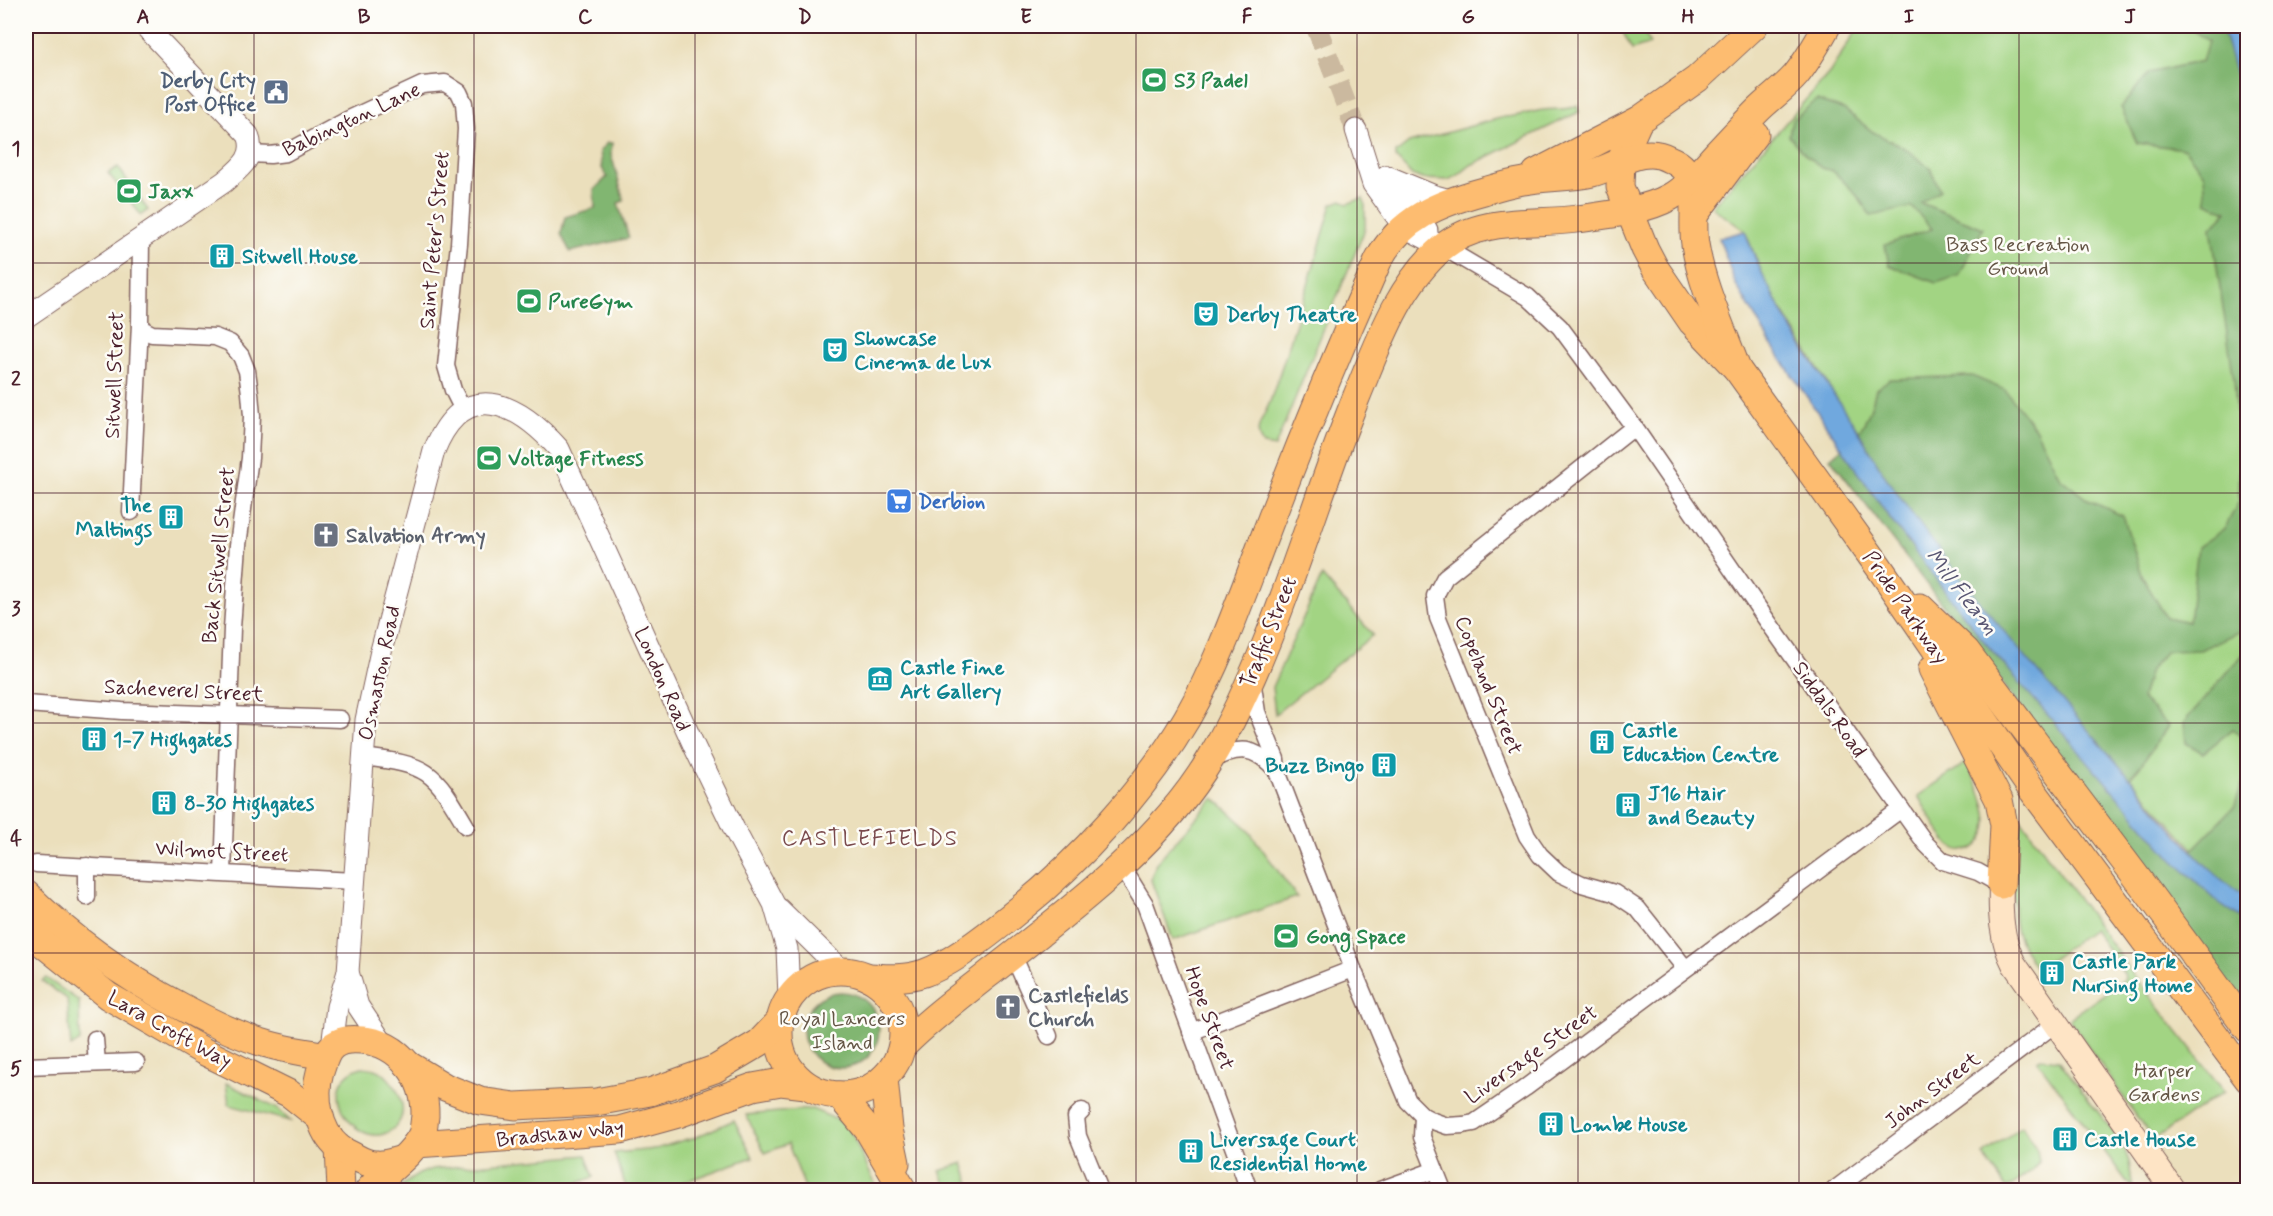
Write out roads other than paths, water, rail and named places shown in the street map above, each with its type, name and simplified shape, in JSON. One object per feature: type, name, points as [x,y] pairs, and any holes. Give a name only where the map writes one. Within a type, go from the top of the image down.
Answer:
[{"type":"main road","points":[[1522,181],[1638,120],[1697,79],[1754,26]]},
{"type":"main road","points":[[1695,214],[1773,111],[1827,26]]},
{"type":"main road","points":[[1576,219],[1629,210],[1655,204],[1668,198],[1691,181],[1759,109],[1795,76]]},
{"type":"main road","name":"Pride Parkway","points":[[1638,120],[1621,160],[1620,187],[1655,268],[1692,322],[1737,369],[1879,567],[2033,791],[2247,1079]]},
{"type":"main road","points":[[1522,181],[1593,173],[1621,160],[1646,154],[1661,154],[1683,168],[1691,181],[1695,214],[1694,243],[1699,265],[1737,369]]},
{"type":"main road","name":"Traffic Street","points":[[868,977],[906,976],[932,970],[1009,919],[1050,883],[1103,830],[1141,784],[1173,740],[1207,681],[1226,640],[1266,534],[1373,272],[1388,243],[1410,222],[1450,200],[1522,181]]},
{"type":"main road","points":[[1576,219],[1596,224],[1622,235],[1645,249]]},
{"type":"main road","name":"Traffic Street","points":[[902,1047],[922,1026],[1013,955],[1121,865],[1173,810],[1209,761],[1251,677],[1335,450],[1389,319],[1415,278],[1443,247],[1473,231],[1501,224],[1576,219]]},
{"type":"main road","points":[[1879,567],[1999,800],[2004,825],[2001,925],[2010,956],[2172,1190]]},
{"type":"main road","points":[[1879,567],[1966,651],[2147,891],[2247,1029]]},
{"type":"main road","name":"Lara Croft Way","points":[[26,894],[72,936],[119,972],[156,993],[216,1024],[267,1044],[329,1052]]},
{"type":"main road","name":"Lara Croft Way","points":[[26,930],[108,996],[203,1051],[278,1087],[320,1118]]},
{"type":"main road","points":[[841,970],[868,977],[885,989],[897,1006],[903,1026],[902,1047],[892,1069],[884,1078],[862,1092],[839,1095],[822,1092],[806,1085],[790,1069],[781,1049],[778,1023],[789,997],[811,978],[841,970]]},
{"type":"main road","name":"Bradshaw Way","points":[[407,1064],[444,1087],[480,1101],[515,1106],[596,1102],[650,1092],[715,1069],[759,1043],[778,1023]]},
{"type":"main road","points":[[369,1191],[407,1152],[422,1134],[424,1101],[419,1082],[407,1064],[384,1045],[354,1039],[343,1040],[329,1052],[318,1084],[320,1118],[331,1139],[339,1148],[367,1163],[377,1164],[407,1152]]},
{"type":"main road","points":[[884,1078],[889,1129],[901,1186]]},
{"type":"main road","name":"Bradshaw Way","points":[[407,1152],[620,1130],[678,1114],[753,1087],[782,1082],[806,1085]]},
{"type":"main road","points":[[839,1095],[864,1124],[901,1186]]},
{"type":"main road","points":[[339,1148],[341,1191]]},
{"type":"street","points":[[145,26],[248,135],[251,142],[250,154]]},
{"type":"street","name":"Babington Lane","points":[[26,316],[224,182],[245,163],[250,154],[286,153],[414,88],[428,83],[442,82]]},
{"type":"street","name":"Saint Peter's Street","points":[[442,82],[451,85],[459,92],[464,102],[465,116],[459,244],[446,366],[453,390],[463,410]]},
{"type":"street","points":[[1356,130],[1373,184],[1410,222]]},
{"type":"street","points":[[1365,154],[1385,176],[1410,222]]},
{"type":"street","points":[[1385,176],[1450,200]]},
{"type":"street","name":"Siddals Road","points":[[1410,222],[1443,247],[1528,297],[1545,311],[1583,356],[1635,427],[1766,619],[1926,844],[1943,861],[1978,872],[2001,885]]},
{"type":"street","name":"Sitwell Street","points":[[131,512],[140,324],[141,240]]},
{"type":"street","name":"Back Sitwell Street","points":[[140,324],[142,329],[152,334],[223,339],[236,348],[247,370],[252,432],[234,585],[227,716],[223,873]]},
{"type":"street","name":"London Road","points":[[463,410],[482,404],[514,411],[536,425],[559,449],[695,748],[734,829],[774,904],[787,949],[789,997]]},
{"type":"street","name":"Osmaston Road","points":[[329,1052],[337,1008],[348,972],[363,757],[370,697],[434,451],[445,426],[463,410]]},
{"type":"street","name":"Copeland Street","points":[[1635,427],[1445,578],[1436,591],[1435,604],[1446,640],[1515,811],[1531,843],[1540,855],[1560,873],[1582,884],[1614,893],[1638,909],[1685,968]]},
{"type":"street","points":[[1251,677],[1257,712],[1276,759],[1277,771],[1353,969],[1408,1101],[1423,1116],[1422,1137],[1443,1191]]},
{"type":"street","name":"Sacheverel Street","points":[[26,704],[227,716],[340,719]]},
{"type":"street","points":[[1209,761],[1226,753],[1248,750],[1261,755],[1277,771]]},
{"type":"street","points":[[363,757],[404,762],[426,771],[446,791],[466,826]]},
{"type":"street","name":"Liversage Street","points":[[1423,1116],[1447,1126],[1474,1123],[1589,1041],[1900,809]]},
{"type":"street","name":"Wilmot Street","points":[[36,864],[354,881]]},
{"type":"street","name":"Hope Street","points":[[1121,865],[1144,904],[1250,1191]]},
{"type":"street","points":[[87,866],[87,897]]},
{"type":"street","name":"London Road","points":[[774,904],[841,970]]},
{"type":"street","points":[[1013,955],[1049,1036]]},
{"type":"street","points":[[1191,1032],[1353,969]]},
{"type":"street","name":"Osmaston Road","points":[[348,972],[358,1006],[384,1045]]},
{"type":"street","name":"John Street","points":[[1839,1189],[2055,1024]]},
{"type":"street","points":[[95,1039],[97,1063]]},
{"type":"street","points":[[26,1066],[136,1062]]},
{"type":"street","points":[[1082,1111],[1076,1117],[1078,1136],[1100,1191]]},
{"type":"street","points":[[1380,1191],[1435,1170]]},
{"type":"water","points":[[2222,26],[2247,26],[2247,113]]},
{"type":"water","name":"Mill Fleam","points":[[1745,231],[1766,282],[1793,330],[1884,475],[1916,520],[2003,630],[2182,840],[2215,873],[2247,897],[2247,922],[2218,902],[2172,859],[1982,639],[1890,519],[1771,344],[1735,283],[1719,238]]},
{"type":"tunnel","points":[[1316,26],[1356,130]]},
{"type":"place","name":"S3 Padel","points":[[1154,80]]},
{"type":"place","name":"Derby City Post Office","points":[[276,92]]},
{"type":"place","name":"Jaxx","points":[[129,191]]},
{"type":"place","name":"Sitwell House","points":[[222,256]]},
{"type":"place","name":"PureGym","points":[[529,301]]},
{"type":"place","name":"Derby Theatre","points":[[1206,314]]},
{"type":"place","name":"Showcase Cinema de Lux","points":[[835,350]]},
{"type":"place","name":"Voltage Fitness","points":[[489,458]]},
{"type":"place","name":"Derbion","points":[[899,501]]},
{"type":"place","name":"The Maltings","points":[[171,517]]},
{"type":"place","name":"Salvation Army","points":[[326,535]]},
{"type":"place","name":"Castle Fine Art Gallery","points":[[880,679]]},
{"type":"place","name":"1-7 Highgates","points":[[94,739]]},
{"type":"place","name":"Castle Education Centre","points":[[1602,742]]},
{"type":"place","name":"Buzz Bingo","points":[[1384,765]]},
{"type":"place","name":"8-30 Highgates","points":[[164,803]]},
{"type":"place","name":"J16 Hair and Beauty","points":[[1628,805]]},
{"type":"place","name":"Gong Space","points":[[1286,936]]},
{"type":"place","name":"Castle Park Nursing Home","points":[[2052,973]]},
{"type":"place","name":"Castlefields Church","points":[[1008,1007]]},
{"type":"place","name":"Lombe House","points":[[1551,1124]]},
{"type":"place","name":"Castle House","points":[[2065,1139]]},
{"type":"place","name":"Liversage Court Residential Home","points":[[1191,1151]]},
{"type":"district","name":"CASTLEFIELDS","points":[[870,837]]},
{"type":"park label","name":"Bass Recreation Ground","points":[[2018,256]]},
{"type":"park label","name":"Royal Lancers Island","points":[[842,1030]]},
{"type":"park label","name":"Harper Gardens","points":[[2164,1082]]}]
